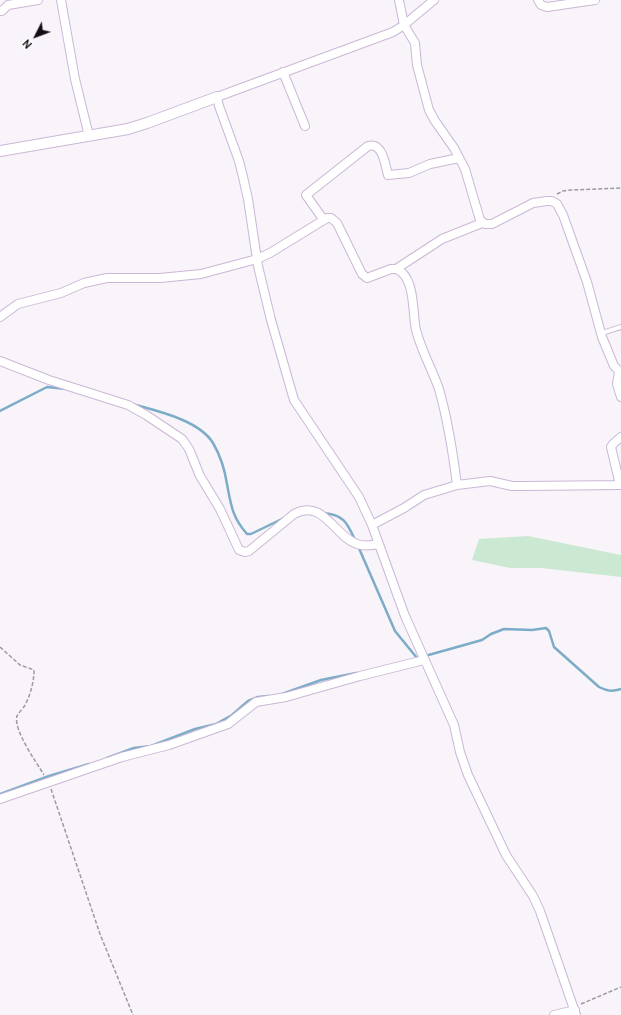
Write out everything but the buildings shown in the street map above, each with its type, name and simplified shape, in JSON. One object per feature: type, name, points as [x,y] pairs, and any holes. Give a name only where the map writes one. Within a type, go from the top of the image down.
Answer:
[{"type":"street","points":[[0,11],[8,5],[38,0]]},
{"type":"street","points":[[61,0],[75,79],[89,136]]},
{"type":"street","points":[[399,0],[404,25],[414,42],[422,87],[429,110],[454,148],[468,177],[478,217],[482,223]]},
{"type":"street","points":[[0,151],[128,129],[147,124],[387,34],[404,25],[434,0]]},
{"type":"street","points":[[538,0],[541,5],[547,7],[595,0]]},
{"type":"street","points":[[283,72],[304,126]]},
{"type":"street","points":[[218,97],[219,106],[239,161],[248,199],[257,259],[271,320],[294,400],[359,497],[372,525],[405,616],[454,725],[460,752],[471,781],[506,855],[533,896],[540,911],[575,1011],[554,1015]]},
{"type":"street","points":[[323,219],[306,195],[368,146],[373,145],[380,150],[388,175],[409,173],[430,164],[459,158]]},
{"type":"street","points":[[0,317],[18,304],[61,293],[84,283],[107,278],[160,278],[201,274],[257,259],[270,253],[323,219],[331,218],[337,223],[362,274],[370,277],[396,268],[442,239],[482,223],[492,224],[533,203],[550,201],[557,204],[564,215],[587,282],[602,333],[614,366],[620,373],[617,384],[621,397]]},
{"type":"street","points":[[396,268],[403,273],[408,282],[412,294],[416,328],[435,378],[444,407],[453,448],[457,485]]},
{"type":"street","points":[[0,361],[49,380],[128,405],[182,438],[189,449],[200,476],[220,509],[239,550],[245,552],[249,551],[294,514],[300,511],[308,511],[324,515],[347,539],[358,544],[379,544]]},
{"type":"street","points":[[372,525],[404,508],[424,495],[457,485],[490,481],[512,486],[621,485],[611,447],[621,437]]},
{"type":"street","points":[[0,799],[122,757],[168,745],[228,724],[256,702],[286,697],[424,660]]},
{"type":"lane","points":[[602,333],[621,327]]},
{"type":"path","points":[[550,201],[554,196],[563,191],[621,188]]},
{"type":"path","points":[[0,647],[20,665],[34,670],[34,679],[26,704],[19,713],[17,722],[25,744],[49,782],[100,934],[133,1015]]},
{"type":"path","points":[[575,1011],[621,987]]},
{"type":"green space","points":[[528,536],[621,555],[621,577],[541,568],[510,568],[472,560],[479,539]]},
{"type":"waterway","points":[[0,411],[47,387],[67,389]]},
{"type":"waterway","points":[[132,404],[188,422],[207,435],[213,443],[222,463],[231,505],[235,516],[247,534],[251,534],[286,517]]},
{"type":"waterway","points":[[322,513],[340,517],[347,524],[355,540]]},
{"type":"waterway","points":[[358,546],[395,631],[417,658]]},
{"type":"waterway","points":[[425,656],[482,640],[491,634],[504,629],[532,630],[546,628],[549,631],[554,647],[599,687],[610,691],[621,689]]},
{"type":"waterway","points":[[282,694],[321,680],[356,673]]},
{"type":"waterway","points":[[107,758],[134,748],[151,746],[195,729],[216,724],[232,715],[248,701],[258,697],[268,696]]},
{"type":"waterway","points":[[0,794],[49,776],[89,764]]}]
